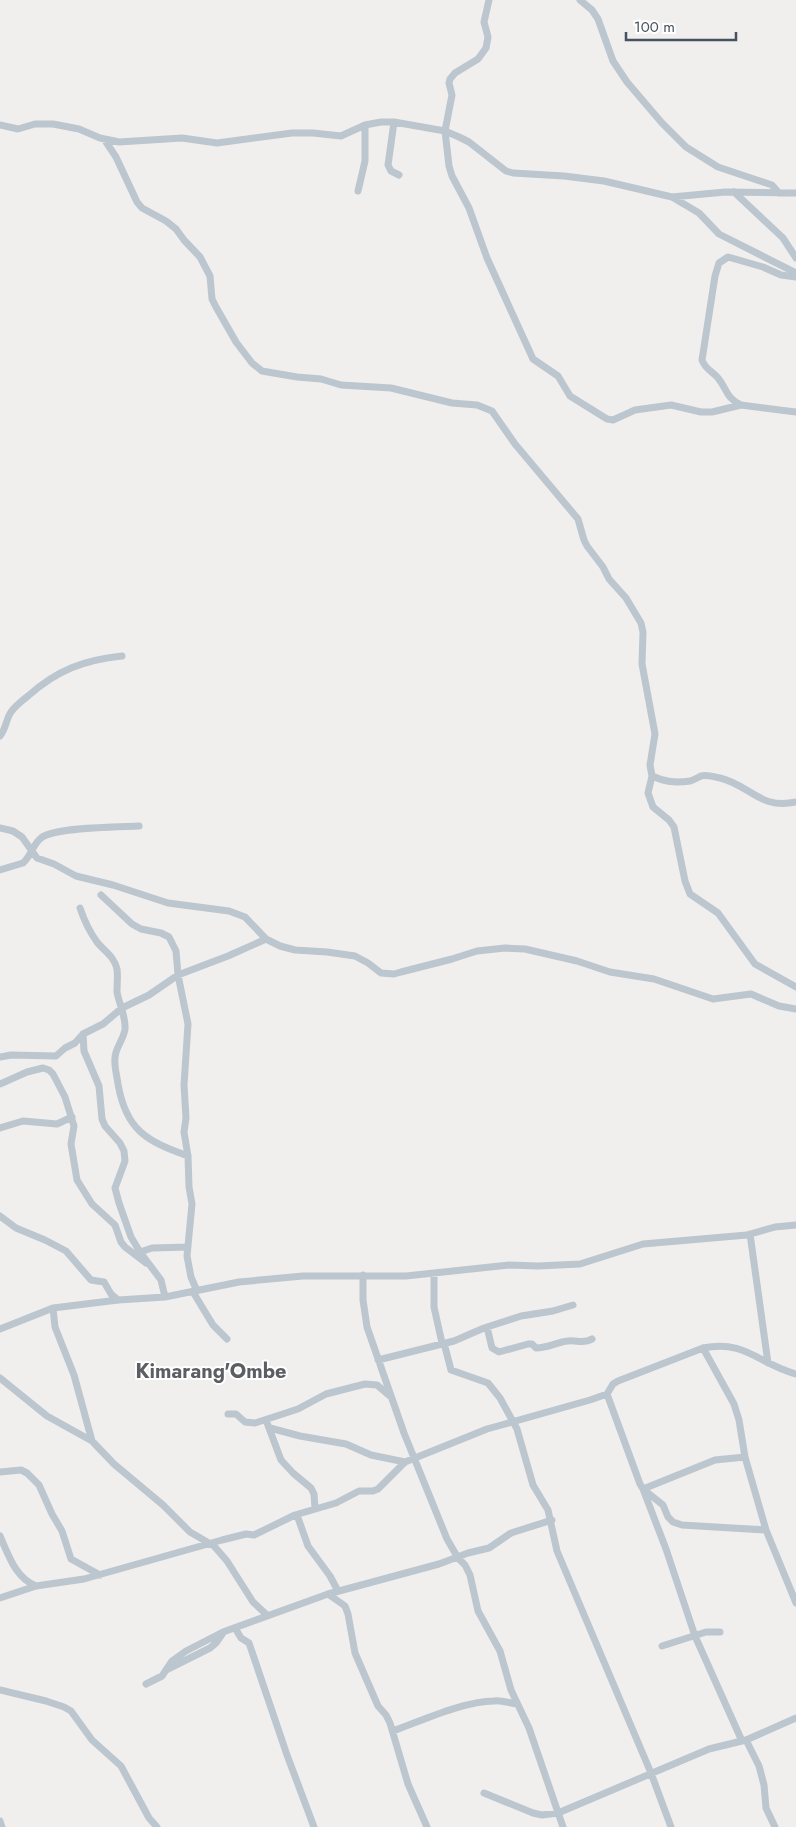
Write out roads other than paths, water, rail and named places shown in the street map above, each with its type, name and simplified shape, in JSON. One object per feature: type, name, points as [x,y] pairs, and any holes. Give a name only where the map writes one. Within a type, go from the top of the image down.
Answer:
[{"type":"street","points":[[489,0],[484,22],[487,45],[478,59],[452,75],[449,83],[452,99],[445,131],[448,160],[452,176],[469,208],[487,258],[533,359],[558,376],[570,396],[613,420],[635,410],[656,406],[677,406],[692,411],[712,412],[741,405],[796,412]]},
{"type":"street","points":[[580,0],[591,9]]},
{"type":"street","points":[[585,0],[598,19],[613,61],[626,82],[662,123],[686,147],[718,167],[772,185],[776,187],[778,193]]},
{"type":"street","points":[[0,125],[18,128],[35,124],[52,124],[79,128],[104,139],[130,142],[182,138],[217,143],[292,133],[313,133],[337,137],[365,125],[381,122],[394,122],[445,131],[469,142],[506,171],[604,181],[672,197],[699,213],[720,234],[796,275]]},
{"type":"street","points":[[394,122],[388,165],[391,171],[399,175]]},
{"type":"street","points":[[358,191],[365,161],[365,125]]},
{"type":"street","points":[[104,139],[116,157],[137,202],[142,208],[166,221],[176,229],[203,262],[210,276],[212,299],[216,307],[236,342],[257,368],[270,373],[322,379],[341,385],[391,388],[452,403],[477,405],[492,411],[515,444],[578,519],[587,546],[603,567],[608,579],[626,598],[641,623],[643,632],[642,664],[655,734],[650,765],[652,776],[648,789],[649,797],[653,807],[669,820],[674,827],[690,894],[718,912],[756,964],[796,987]]},
{"type":"street","points":[[672,197],[734,192],[796,194]]},
{"type":"street","points":[[734,192],[783,238],[796,258]]},
{"type":"street","points":[[741,405],[729,397],[720,382],[706,368],[702,360],[710,296],[718,266],[722,260],[728,257],[763,267],[781,275],[796,275]]},
{"type":"street","points":[[0,736],[8,716],[16,706],[47,680],[75,665],[122,656]]},
{"type":"street","points":[[652,776],[670,782],[692,780],[706,775],[713,776],[730,781],[766,801],[776,804],[796,802]]},
{"type":"street","points":[[0,870],[23,863],[44,835],[70,829],[139,826]]},
{"type":"street","points":[[0,828],[22,837],[34,855],[42,861],[54,864],[76,876],[113,885],[168,903],[208,907],[238,914],[250,921],[266,939],[280,946],[295,950],[354,956],[368,963],[381,973],[394,974],[452,960],[477,951],[495,948],[525,949],[577,961],[610,972],[654,979],[713,999],[751,994],[779,1006],[796,1009]]},
{"type":"street","points":[[101,896],[132,924],[141,929],[161,933],[169,937],[176,951],[178,975],[188,1024],[184,1085],[186,1122],[184,1132],[192,1204],[188,1247],[191,1278],[195,1292],[214,1325],[227,1339]]},
{"type":"street","points":[[80,908],[88,928],[102,948],[112,956],[114,961],[125,1028],[114,1057],[121,1100],[125,1112],[134,1126],[142,1133],[164,1146],[188,1156]]},
{"type":"street","points":[[0,1057],[11,1055],[56,1056],[65,1048],[75,1043],[83,1034],[104,1024],[122,1008],[149,995],[178,975],[266,939]]},
{"type":"street","points":[[83,1034],[84,1051],[99,1086],[102,1119],[124,1151],[125,1161],[116,1182],[115,1192],[127,1228],[140,1252],[161,1280],[165,1297]]},
{"type":"street","points":[[0,1084],[27,1072],[43,1068],[49,1070],[60,1086],[72,1117],[74,1126],[71,1144],[73,1162],[77,1180],[84,1194],[92,1204],[115,1224],[120,1242],[124,1247],[151,1266]]},
{"type":"street","points":[[0,1128],[23,1121],[58,1124],[72,1117]]},
{"type":"street","points":[[0,1216],[16,1228],[66,1251],[92,1280],[104,1282],[111,1294],[118,1300]]},
{"type":"street","points":[[0,1329],[53,1308],[118,1300],[165,1297],[239,1282],[272,1278],[363,1275],[406,1276],[509,1265],[580,1264],[643,1244],[750,1234],[775,1227],[796,1225]]},
{"type":"street","points":[[750,1234],[768,1363]]},
{"type":"street","points":[[140,1252],[152,1248],[188,1247]]},
{"type":"street","points":[[434,1273],[434,1307],[451,1370],[488,1383],[500,1398],[513,1422],[520,1438],[533,1485],[552,1520],[557,1551],[651,1773],[671,1827]]},
{"type":"street","points":[[363,1275],[364,1313],[378,1360],[414,1459],[447,1539],[458,1558],[465,1565],[470,1576],[478,1611],[500,1651],[511,1690],[529,1728],[563,1827]]},
{"type":"street","points":[[378,1360],[454,1341],[487,1327],[521,1316],[552,1311],[573,1305]]},
{"type":"street","points":[[53,1308],[55,1328],[74,1375],[92,1441]]},
{"type":"street","points":[[487,1327],[492,1348],[499,1352],[528,1344],[532,1344],[536,1348],[542,1348],[570,1341],[584,1342],[592,1339]]},
{"type":"street","points":[[0,1598],[36,1586],[70,1582],[100,1575],[246,1534],[254,1535],[296,1515],[336,1503],[358,1491],[378,1489],[405,1462],[487,1429],[550,1410],[577,1405],[607,1394],[613,1384],[618,1381],[703,1348],[716,1345],[734,1347],[796,1374]]},
{"type":"street","points":[[703,1348],[734,1404],[739,1420],[745,1457],[766,1530],[796,1603]]},
{"type":"street","points":[[0,1378],[46,1416],[92,1441],[114,1464],[163,1505],[190,1532],[214,1546],[227,1561],[253,1602],[267,1615]]},
{"type":"street","points":[[228,1414],[236,1414],[248,1423],[266,1420],[298,1408],[326,1394],[365,1384],[377,1385],[392,1398]]},
{"type":"street","points":[[607,1394],[666,1550],[695,1636],[744,1740],[759,1766],[764,1785],[766,1808],[776,1827]]},
{"type":"street","points":[[266,1420],[281,1460],[311,1488],[314,1494],[315,1509]]},
{"type":"street","points":[[270,1428],[300,1436],[346,1444],[372,1455],[405,1462]]},
{"type":"street","points":[[643,1489],[715,1460],[745,1457]]},
{"type":"street","points":[[0,1472],[21,1470],[30,1475],[41,1488],[52,1514],[62,1531],[70,1559],[100,1575]]},
{"type":"street","points":[[643,1489],[663,1505],[668,1517],[673,1522],[682,1526],[766,1530]]},
{"type":"street","points":[[296,1515],[308,1546],[330,1576],[338,1591]]},
{"type":"street","points":[[146,1684],[162,1676],[167,1669],[210,1648],[216,1643],[223,1632],[328,1594],[493,1547],[511,1534],[552,1520]]},
{"type":"street","points":[[0,1536],[18,1573],[24,1580],[36,1586]]},
{"type":"street","points":[[328,1594],[344,1606],[348,1614],[356,1653],[374,1698],[388,1718],[408,1784],[427,1827]]},
{"type":"street","points":[[235,1628],[241,1638],[249,1644],[314,1827]]},
{"type":"street","points":[[662,1646],[706,1632],[720,1632]]},
{"type":"street","points":[[0,1690],[46,1701],[71,1711],[92,1740],[121,1766],[149,1818],[157,1827]]},
{"type":"street","points":[[393,1731],[481,1702],[500,1701],[517,1704]]},
{"type":"street","points":[[484,1793],[533,1813],[542,1815],[558,1813],[709,1749],[744,1740],[796,1718]]},
{"type":"street","points":[[0,1821],[2,1827]]},
{"type":"district","name":"Kimarang'Ombe","points":[[211,1371]]}]
